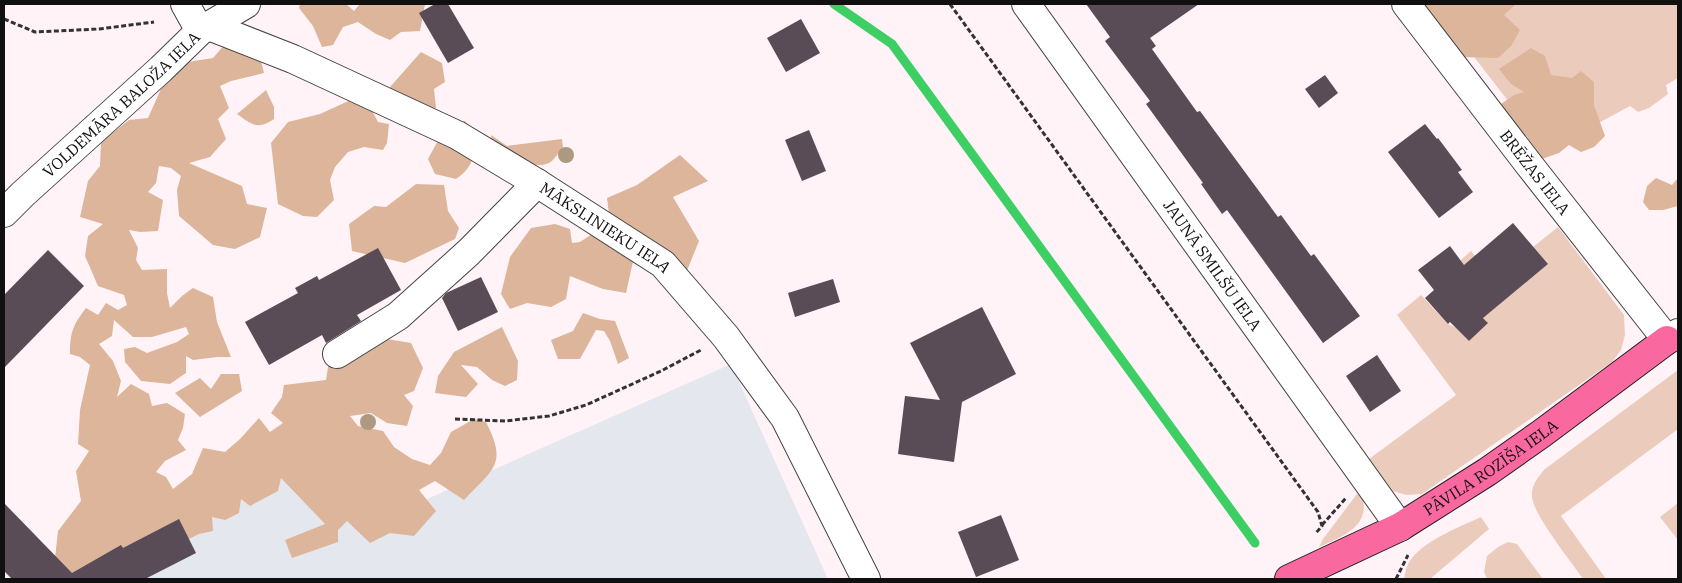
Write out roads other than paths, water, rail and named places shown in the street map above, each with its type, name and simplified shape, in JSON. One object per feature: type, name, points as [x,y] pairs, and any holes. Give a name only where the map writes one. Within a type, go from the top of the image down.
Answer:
[{"type":"main road","name":"PĀVILA ROZĪŠA IELA","points":[[1289,579],[1405,538],[1487,472],[1673,336]]},
{"type":"street","points":[[185,4],[205,29]]},
{"type":"street","name":"VOLDEMĀRA BALOŽA IELA","points":[[4,214],[23,194],[205,29],[246,4]]},
{"type":"street","name":"JAUNĀ SMILŠU IELA","points":[[1026,4],[1405,538]]},
{"type":"street","name":"BRĒŽAS IELA","points":[[1406,4],[1527,162],[1673,336]]},
{"type":"street","name":"MĀKSLINIEKU IELA","points":[[205,29],[294,59],[457,136],[537,183],[663,264],[726,337],[785,418],[866,579]]},
{"type":"street","points":[[338,354],[398,316],[470,252],[537,183]]},
{"type":"waterway","points":[[834,4],[892,44],[1255,543]]}]
